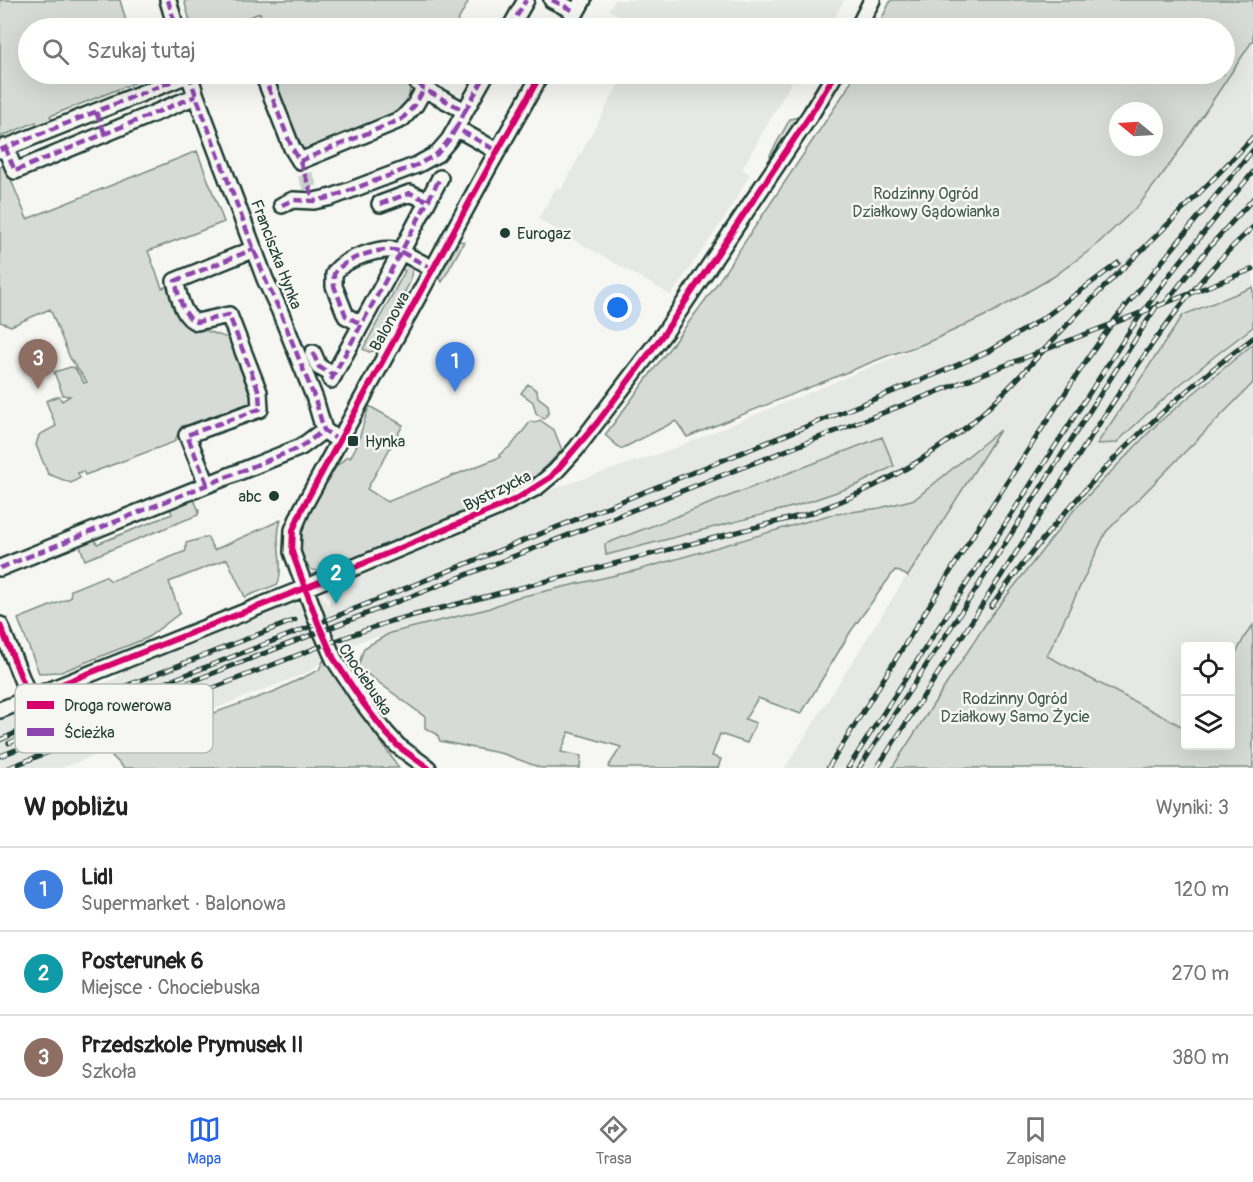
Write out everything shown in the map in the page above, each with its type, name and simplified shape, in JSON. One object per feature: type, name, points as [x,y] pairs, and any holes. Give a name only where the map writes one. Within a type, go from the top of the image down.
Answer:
[{"type":"street","points":[[168,0],[173,18]]},
{"type":"street","points":[[516,18],[526,0]]},
{"type":"street","points":[[552,0],[579,6]]},
{"type":"street","points":[[863,18],[872,0]]},
{"type":"street","points":[[165,84],[2,148],[15,171],[196,96]]},
{"type":"street","name":"Franciszka Hynka","points":[[193,84],[265,279],[315,399],[324,430]]},
{"type":"street","points":[[267,84],[292,148],[303,167],[402,119],[416,105],[421,86],[465,111]]},
{"type":"street","points":[[282,204],[313,196],[332,197],[430,158],[444,148],[480,84]]},
{"type":"street","name":"Balonowa","points":[[305,588],[292,552],[293,530],[339,441],[535,84]]},
{"type":"street","name":"Bystrzycka","points":[[64,684],[305,588],[507,503],[537,487],[554,474],[597,423],[665,332],[829,84]]},
{"type":"street","points":[[96,112],[105,134]]},
{"type":"street","points":[[456,128],[497,151]]},
{"type":"street","points":[[313,353],[319,367],[332,378],[440,178]]},
{"type":"street","points":[[380,204],[410,193],[428,201]]},
{"type":"street","points":[[207,484],[187,435],[260,409],[259,392],[229,315],[192,321],[186,314],[175,280],[254,249]]},
{"type":"street","points":[[361,324],[346,316],[333,282],[335,270],[341,265],[374,251],[396,250],[433,269]]},
{"type":"street","points":[[0,568],[301,447],[324,430],[339,441]]},
{"type":"street","name":"Chociebuska","points":[[305,588],[334,659],[380,725],[398,746],[424,767]]},
{"type":"street","points":[[0,625],[23,684]]},
{"type":"street","name":"Bystrzycka","points":[[0,710],[15,704]]},
{"type":"shaded area","points":[[615,0],[844,0],[834,18],[624,18],[609,10]]},
{"type":"shaded area","points":[[1253,40],[1253,344],[1229,363],[908,768],[785,768],[998,432],[915,499],[512,605],[364,640],[343,648],[306,673],[213,709],[213,684],[101,684],[115,679],[126,667],[273,610],[322,595],[327,605],[334,597],[335,589],[383,563],[556,488],[673,449],[904,353],[993,312],[1053,277],[1093,248],[1219,84],[1235,84],[1235,63]]},
{"type":"shaded area","points":[[619,84],[790,84],[742,169],[750,174],[726,216],[671,295],[538,219],[556,188],[561,190]]},
{"type":"shaded area","points":[[1253,383],[1253,625],[1235,655],[1235,642],[1181,642],[1181,726],[1046,656],[1106,532]]},
{"type":"shaded area","points":[[15,710],[15,753],[101,753],[62,768],[0,768],[0,716]]},
{"type":"green space","points":[[0,0],[120,0],[125,18],[18,18],[18,84],[132,84],[50,116],[53,124],[39,129],[36,122],[0,137]]},
{"type":"green space","points":[[184,0],[469,0],[459,18],[262,18],[260,13],[247,18],[189,18]]},
{"type":"green space","name":"Rodzinny Ogród Działkowy Gądowianka","points":[[891,0],[1253,0],[1253,40],[1235,67],[1235,18],[882,18]]},
{"type":"green space","points":[[271,84],[411,84],[407,107],[390,121],[313,152],[294,145],[270,86]]},
{"type":"green space","points":[[818,84],[822,84],[774,158],[771,159],[770,155],[790,119],[799,117]]},
{"type":"green space","name":"Rodzinny Ogród Działkowy Gądowianka","points":[[849,84],[1224,84],[1171,163],[1139,205],[1093,248],[1053,277],[993,312],[921,345],[887,356],[687,437],[676,421],[621,449],[605,435],[712,291]]},
{"type":"green space","points":[[197,151],[224,222],[148,251],[162,288],[168,286],[173,288],[186,324],[234,340],[254,391],[251,404],[195,428],[182,426],[174,442],[85,475],[83,471],[78,473],[80,478],[71,483],[48,474],[36,445],[39,435],[56,426],[46,401],[59,396],[62,401],[70,396],[63,395],[54,372],[75,368],[84,383],[87,382],[70,358],[50,309],[11,326],[0,322],[0,167],[5,165],[27,219]]},
{"type":"green space","points":[[456,242],[464,242],[442,282],[437,274]]},
{"type":"green space","points":[[405,262],[413,265],[410,282],[373,351],[369,352],[363,349],[405,271],[398,267]]},
{"type":"green space","points":[[1253,287],[1253,327],[1182,383],[1116,443],[1097,444],[1183,315]]},
{"type":"green space","name":"Rodzinny Ogród Działkowy Samo Życie","points":[[1253,344],[1253,383],[1106,532],[1047,656],[1181,726],[1181,750],[1235,750],[1235,655],[1253,625],[1253,768],[892,768],[990,617],[1074,510],[1159,422]]},
{"type":"green space","points":[[528,384],[548,405],[549,412],[544,419],[536,413],[533,402],[521,393]]},
{"type":"green space","points":[[369,406],[403,425],[367,489],[387,502],[500,457],[499,455],[512,445],[531,421],[534,423],[540,420],[554,430],[562,450],[533,480],[516,489],[337,565],[319,571],[312,570],[305,562],[299,547],[299,532],[305,516],[332,472],[347,456],[350,458],[357,445]]},
{"type":"green space","points":[[1000,430],[908,576],[895,570],[851,631],[801,714],[758,698],[745,719],[756,723],[747,743],[720,734],[712,756],[721,759],[718,768],[610,768],[608,767],[621,747],[569,732],[561,752],[581,756],[580,768],[541,768],[504,754],[440,741],[437,734],[425,728],[425,717],[358,667],[364,648],[390,633],[487,609],[515,598],[638,570],[829,515],[880,508],[915,499]]},
{"type":"green space","points":[[882,437],[894,466],[857,485],[796,506],[606,555],[605,544]]},
{"type":"green space","points":[[191,498],[199,511],[198,515],[85,560],[79,543],[93,536],[97,544],[172,514],[169,505]]},
{"type":"green space","points":[[281,520],[278,536],[280,576],[278,584],[245,597],[227,559],[169,582],[180,613],[147,638],[61,672],[39,673],[18,619],[70,598],[71,590],[105,576],[111,581],[186,551],[186,543],[207,537],[214,550]]},
{"type":"green space","points":[[324,659],[399,768],[124,768],[109,753],[213,753],[213,713],[273,692],[319,670]]},
{"type":"tunnel","points":[[305,174],[311,190]]},
{"type":"railway","points":[[213,688],[391,621],[811,513],[894,476],[951,439],[985,411],[1090,301],[1193,200],[1253,137]]},
{"type":"railway","points":[[828,768],[985,516],[1088,358],[1116,318],[1253,150]]},
{"type":"railway","points":[[848,768],[1132,327],[1171,273],[1253,172]]},
{"type":"railway","points":[[1166,302],[1211,245],[1253,199]]},
{"type":"railway","points":[[877,768],[1155,340],[1201,281],[1253,227]]},
{"type":"railway","points":[[162,684],[312,626],[989,351],[1045,317],[1118,263]]},
{"type":"railway","points":[[185,684],[1253,269]]},
{"type":"railway","points":[[859,768],[1158,304]]},
{"type":"railway","points":[[991,607],[1049,532],[1111,462],[1179,398],[1253,338]]},
{"type":"railway","points":[[131,684],[295,620]]},
{"type":"railway","points":[[0,740],[15,733]]},
{"type":"railway","points":[[9,743],[15,741]]},
{"type":"railway","points":[[0,756],[15,750]]},
{"type":"railway","points":[[8,768],[46,753]]},
{"type":"marked path","points":[[168,0],[173,18]]},
{"type":"marked path","points":[[516,18],[526,0]]},
{"type":"marked path","points":[[552,0],[576,12]]},
{"type":"marked path","points":[[0,150],[165,84]]},
{"type":"marked path","points":[[192,84],[265,279],[315,399],[324,430],[339,441]]},
{"type":"marked path","points":[[267,84],[292,148],[300,161],[402,119],[415,105],[424,89]]},
{"type":"marked path","points":[[419,84],[465,111],[456,128],[497,151]]},
{"type":"marked path","points":[[465,111],[480,84]]},
{"type":"marked path","points":[[5,147],[15,171],[196,96]]},
{"type":"marked path","points":[[96,112],[105,134]]},
{"type":"marked path","points":[[282,205],[293,200],[314,201],[332,197],[417,165],[437,154],[456,128]]},
{"type":"marked path","points":[[300,161],[314,201]]},
{"type":"marked path","points":[[433,269],[401,252],[440,178]]},
{"type":"marked path","points":[[380,204],[410,193],[428,201]]},
{"type":"marked path","points":[[207,484],[187,435],[260,409],[259,392],[229,315],[197,322],[192,320],[182,305],[175,281],[254,249]]},
{"type":"marked path","points":[[331,380],[401,252],[385,250],[364,254],[346,263],[334,274],[334,286],[346,316],[361,324]]},
{"type":"marked path","points":[[313,353],[319,367],[334,375]]},
{"type":"marked path","points":[[0,568],[301,447],[324,430]]},
{"type":"cycle path","points":[[428,768],[398,746],[386,733],[334,659],[292,552],[293,530],[302,509],[535,84]]},
{"type":"cycle path","points":[[62,684],[305,588],[496,508],[518,498],[551,477],[597,423],[665,332],[829,84]]},
{"type":"cycle path","points":[[0,625],[24,684]]},
{"type":"place","name":"Eurogaz","points":[[505,233]]},
{"type":"place","name":"Przedszkole Prymusek II","points":[[38,389]]},
{"type":"place","name":"Lidl","points":[[455,392]]},
{"type":"place","name":"Hynka","points":[[353,441]]},
{"type":"place","name":"abc","points":[[274,496]]},
{"type":"place","name":"Posterunek 6","points":[[336,604]]}]
